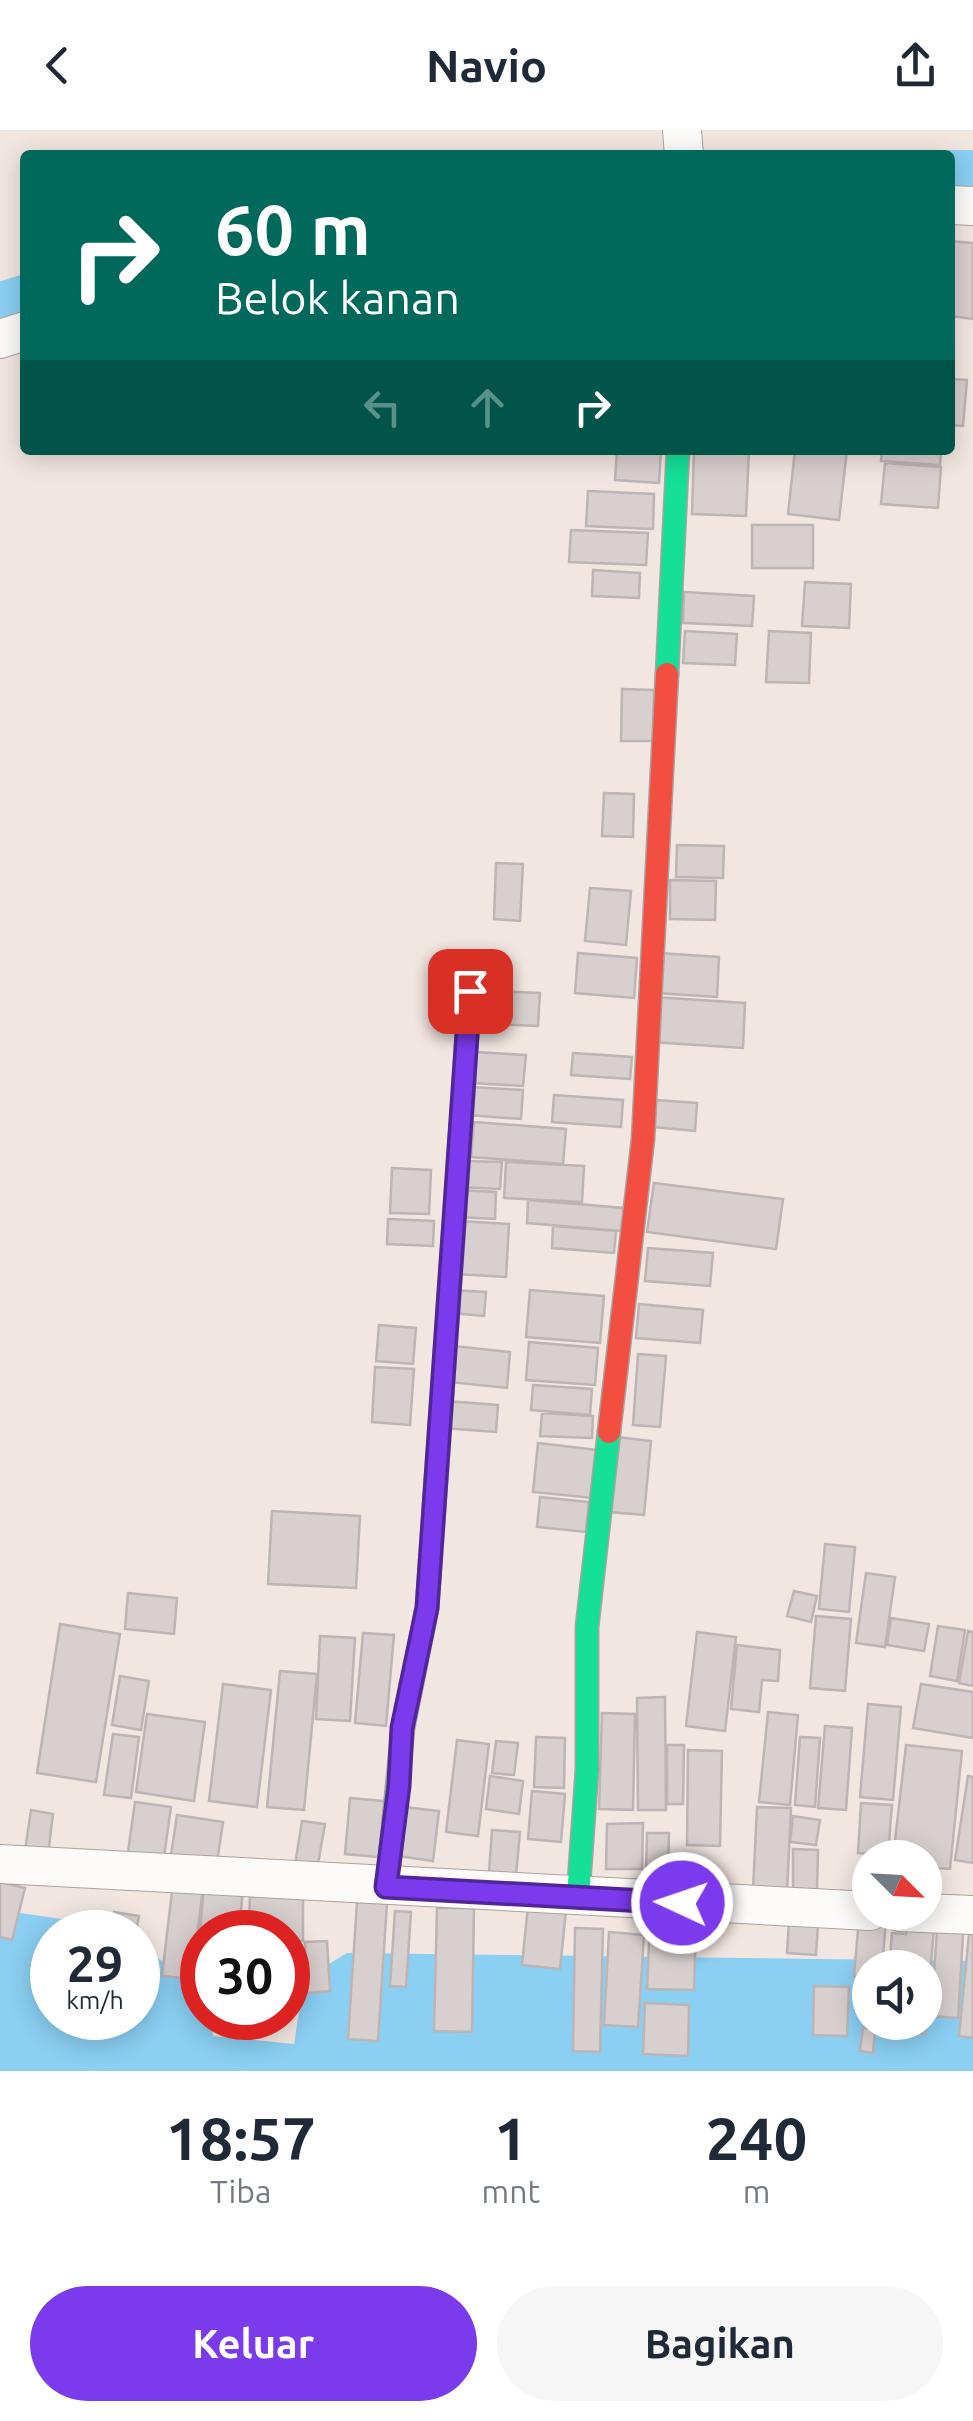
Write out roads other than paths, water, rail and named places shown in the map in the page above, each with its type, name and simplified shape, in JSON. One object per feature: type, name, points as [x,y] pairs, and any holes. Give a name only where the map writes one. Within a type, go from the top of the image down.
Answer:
[{"type":"street","points":[[578,1897],[586,1770],[587,1627],[644,1139],[678,455]]},
{"type":"street","points":[[386,1887],[402,1728],[427,1608],[470,991]]},
{"type":"street","points":[[0,1864],[852,1911]]},
{"type":"street","points":[[942,1914],[973,1915]]},
{"type":"water","points":[[0,1910],[30,1914],[30,2040],[160,2040],[160,1960],[180,1968],[180,2040],[294,2044],[295,2040],[310,2040],[310,1975],[347,1953],[852,1959],[852,2040],[942,2040],[942,1961],[973,1961],[973,2071],[0,2071]]},
{"type":"waterway","points":[[955,181],[973,181]]},
{"type":"waterway","points":[[0,314],[20,308]]}]
